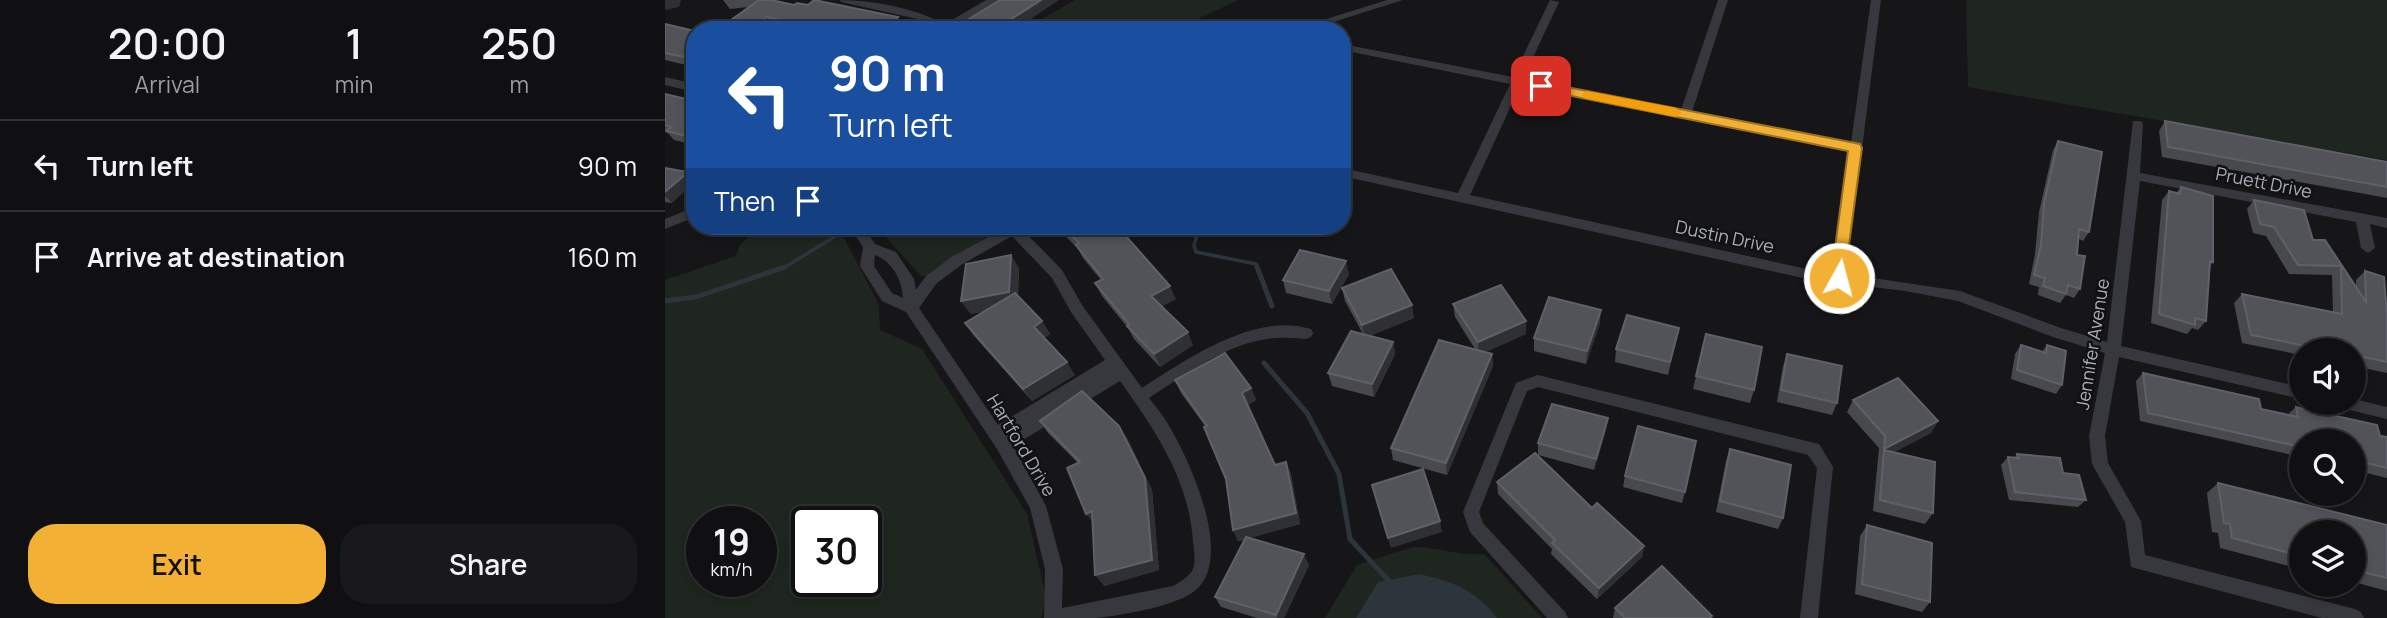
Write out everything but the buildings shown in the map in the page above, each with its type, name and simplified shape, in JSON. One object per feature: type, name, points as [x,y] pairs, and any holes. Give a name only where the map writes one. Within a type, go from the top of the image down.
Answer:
[{"type":"street","points":[[845,0],[930,21]]},
{"type":"street","points":[[957,21],[993,0]]},
{"type":"street","points":[[1334,21],[1398,0]]},
{"type":"street","points":[[1686,114],[1723,0]]},
{"type":"street","points":[[1839,278],[1876,0]]},
{"type":"street","points":[[1462,198],[1554,2]]},
{"type":"street","points":[[1351,49],[1855,148]]},
{"type":"street","points":[[665,81],[686,86]]},
{"type":"street","name":"Jennifer Avenue","points":[[2137,124],[2134,176],[2113,350],[2097,436],[2100,464],[2133,521],[2137,561],[2355,618]]},
{"type":"street","name":"Dustin Drive","points":[[1351,174],[1807,274],[1960,296],[2058,333],[2113,350],[2289,390]]},
{"type":"street","name":"Pruett Drive","points":[[2134,176],[2387,223]]},
{"type":"street","points":[[665,224],[686,216]]},
{"type":"street","points":[[2362,219],[2368,248]]},
{"type":"street","name":"Hartford Drive","points":[[862,235],[870,247],[891,256],[909,283],[911,307],[999,439],[1038,506],[1054,569],[1053,618]]},
{"type":"street","points":[[911,307],[931,280],[956,261],[1004,235]]},
{"type":"street","points":[[1024,235],[1059,275],[1076,308],[1165,432],[1190,486],[1201,530],[1203,560],[1200,573],[1191,584],[1176,594],[1053,618]]},
{"type":"street","name":"Hartford Drive","points":[[870,247],[867,266],[887,297],[911,307]]},
{"type":"street","points":[[1141,396],[1212,351],[1231,343],[1265,333],[1306,333]]},
{"type":"street","points":[[999,439],[1118,367]]},
{"type":"street","points":[[1559,618],[1476,527],[1471,512],[1521,387],[1538,381],[1812,449],[1825,467],[1809,618]]},
{"type":"street","points":[[2366,408],[2387,413]]},
{"type":"shaded area","points":[[1075,0],[1238,0],[1194,21],[1039,21]]},
{"type":"shaded area","points":[[1966,0],[2387,0],[2387,160],[1968,87]]},
{"type":"shaded area","points":[[751,235],[843,235],[879,305],[880,330],[922,349],[1027,514],[1046,597],[1041,618],[665,618],[665,280],[736,256],[740,245]]},
{"type":"shaded area","points":[[884,235],[994,235],[944,262],[926,276],[921,276]]},
{"type":"shaded area","points":[[1413,547],[1484,554],[1542,618],[1497,618],[1490,610],[1419,574],[1378,582],[1356,618],[1325,618],[1357,565]]},
{"type":"shaded area","points":[[1419,574],[1463,588],[1480,600],[1497,618],[1356,618],[1378,582]]},
{"type":"waterway","points":[[782,269],[837,235]]},
{"type":"waterway","points":[[1197,235],[1194,245],[1196,252],[1256,264],[1258,269]]},
{"type":"waterway","points":[[665,301],[696,297],[785,267]]},
{"type":"waterway","points":[[1257,267],[1272,306]]},
{"type":"waterway","points":[[1264,363],[1307,413],[1339,474],[1350,539],[1389,581]]},
{"type":"slow traffic","points":[[1587,95],[1676,113]]},
{"type":"route","points":[[1541,86],[1855,148],[1839,278]]}]
